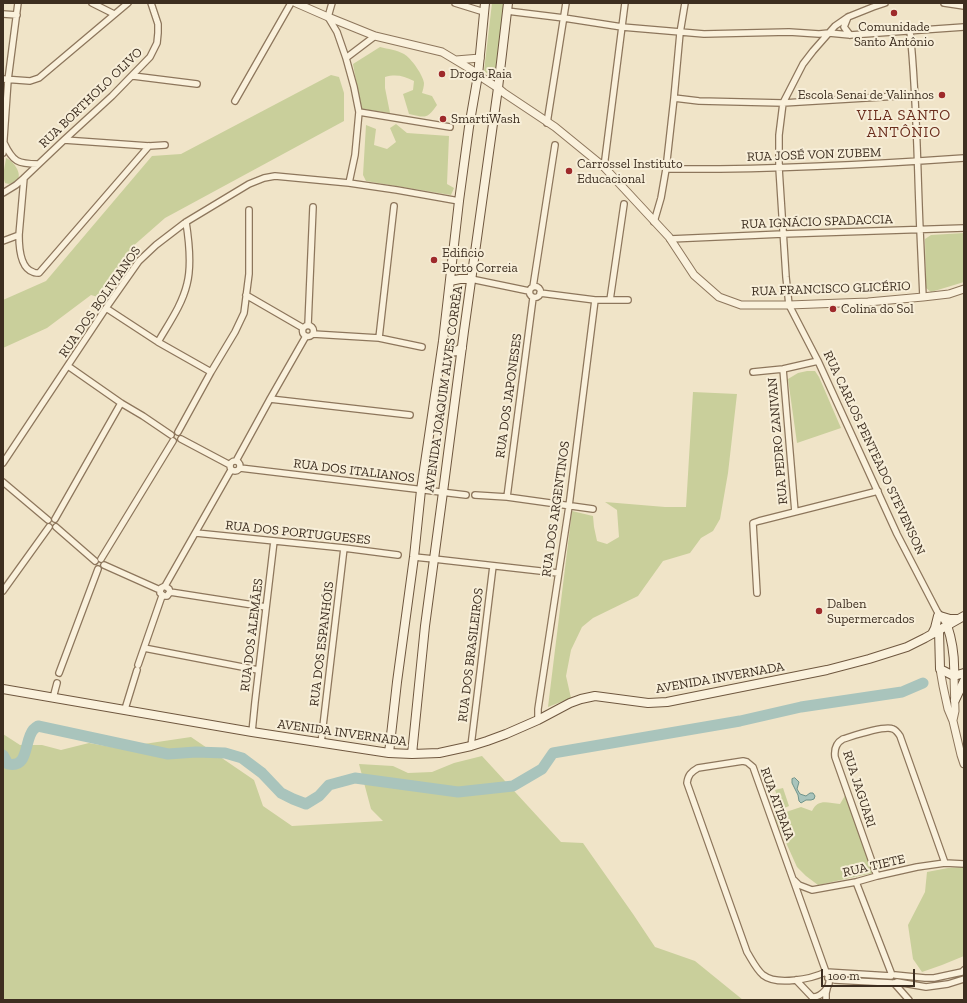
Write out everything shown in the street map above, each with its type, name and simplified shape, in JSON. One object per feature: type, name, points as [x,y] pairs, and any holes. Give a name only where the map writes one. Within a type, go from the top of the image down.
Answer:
[{"type":"main road","name":"AVENIDA JOAQUIM ALVES CORRÊA","points":[[389,753],[414,557],[420,490],[443,341],[459,202],[469,127],[478,75],[485,3]]},
{"type":"main road","name":"AVENIDA JOAQUIM ALVES CORRÊA","points":[[412,754],[425,626],[498,88],[507,7]]},
{"type":"main road","points":[[450,281],[471,279]]},
{"type":"main road","points":[[443,341],[448,351],[455,352],[462,348]]},
{"type":"main road","points":[[940,647],[935,640],[935,628],[938,615],[947,618],[961,618]]},
{"type":"main road","name":"AVENIDA INVERNADA","points":[[3,689],[252,732],[389,753],[439,753],[471,746],[506,734],[538,720],[570,702],[594,696],[648,703],[667,702],[828,670],[907,647],[961,618]]},
{"type":"main road","name":"RUA CARLOS PENTEADO STEVENSON","points":[[936,632],[940,647],[940,669]]},
{"type":"main road","name":"RUA CARLOS PENTEADO STEVENSON","points":[[936,632],[953,646],[955,661],[954,676]]},
{"type":"main road","points":[[940,669],[954,676],[964,673]]},
{"type":"main road","points":[[955,700],[964,681]]},
{"type":"street","points":[[3,153],[6,79],[18,3]]},
{"type":"street","points":[[92,3],[114,14]]},
{"type":"street","points":[[6,79],[30,81],[39,78],[128,3]]},
{"type":"street","name":"RUA BORTHOLO OLIVO","points":[[3,193],[24,178],[133,76],[150,57],[157,43],[158,24],[151,3]]},
{"type":"street","points":[[235,101],[291,3]]},
{"type":"street","name":"RUA FRANCISCO GLICÉRIO","points":[[296,3],[375,36],[442,52],[498,88],[574,143],[604,167],[670,239],[694,275],[719,297],[741,305],[789,305],[868,302],[923,297],[949,294],[964,289]]},
{"type":"street","points":[[332,3],[328,17],[337,32],[346,58],[359,112],[355,155],[349,183]]},
{"type":"street","points":[[455,3],[484,12]]},
{"type":"street","points":[[547,123],[566,3]]},
{"type":"street","points":[[604,167],[625,3]]},
{"type":"street","points":[[654,222],[661,198],[666,169],[680,33],[685,3]]},
{"type":"street","points":[[789,305],[779,168],[779,135],[784,103],[804,64],[813,51],[835,26],[848,17],[885,3]]},
{"type":"street","points":[[944,3],[964,6]]},
{"type":"street","points":[[507,7],[622,27],[715,35],[789,32],[850,35],[964,27]]},
{"type":"street","points":[[3,14],[17,15]]},
{"type":"street","points":[[848,17],[844,27],[850,35]]},
{"type":"street","points":[[910,31],[915,95],[923,297]]},
{"type":"street","points":[[346,58],[375,36]]},
{"type":"street","points":[[456,60],[480,58]]},
{"type":"street","points":[[133,76],[197,84]]},
{"type":"street","points":[[674,98],[699,101],[784,103],[915,95]]},
{"type":"street","points":[[359,112],[450,127]]},
{"type":"street","points":[[64,140],[165,146]]},
{"type":"street","points":[[4,143],[9,153],[19,162],[26,164],[38,164]]},
{"type":"street","points":[[555,145],[529,294],[533,298],[538,296],[540,293],[595,300],[628,300]]},
{"type":"street","points":[[24,178],[19,235],[20,252],[26,267],[32,272],[39,273],[149,146]]},
{"type":"street","name":"RUA JOSÉ VON ZUBEM","points":[[666,169],[779,168],[964,158]]},
{"type":"street","name":"RUA DOS BOLIVIANOS","points":[[3,463],[139,261],[156,245],[186,222],[244,187],[264,178],[275,176],[292,177],[397,190],[459,202]]},
{"type":"street","points":[[610,300],[624,204]]},
{"type":"street","points":[[379,338],[394,206]]},
{"type":"street","points":[[306,336],[303,334],[305,327],[313,207]]},
{"type":"street","points":[[59,673],[98,569],[101,569],[103,562],[175,431],[178,432],[235,332],[244,313],[249,274],[249,210]]},
{"type":"street","points":[[158,342],[180,303],[187,283],[189,242],[186,222]]},
{"type":"street","name":"RUA IGNÁCIO SPADACCIA","points":[[670,239],[964,228]]},
{"type":"street","points":[[3,241],[19,235]]},
{"type":"street","points":[[471,279],[531,289],[538,288],[540,293]]},
{"type":"street","points":[[246,295],[305,327],[311,326],[314,328],[313,334]]},
{"type":"street","name":"RUA DOS JAPONESES","points":[[507,497],[533,298]]},
{"type":"street","name":"RUA DOS ARGENTINOS","points":[[538,720],[538,709],[568,506],[595,300]]},
{"type":"street","name":"RUA CARLOS PENTEADO STEVENSON","points":[[789,305],[818,361],[897,534],[938,615],[936,632]]},
{"type":"street","points":[[106,308],[158,342],[211,372]]},
{"type":"street","points":[[124,709],[162,590],[196,533],[233,462],[236,461],[306,336],[313,334],[379,338],[422,347]]},
{"type":"street","points":[[754,372],[783,369],[818,361]]},
{"type":"street","points":[[68,366],[121,403],[143,416],[177,442],[181,439]]},
{"type":"street","name":"RUA PEDRO ZANIVAN","points":[[783,369],[795,512]]},
{"type":"street","points":[[270,399],[410,415]]},
{"type":"street","points":[[3,590],[49,527],[48,524],[121,403]]},
{"type":"street","points":[[178,432],[181,434],[181,439]]},
{"type":"street","points":[[181,439],[236,472],[240,468],[239,463],[236,461]]},
{"type":"street","name":"RUA DOS ITALIANOS","points":[[240,468],[466,495]]},
{"type":"street","points":[[3,482],[51,520],[58,523],[56,527]]},
{"type":"street","points":[[757,593],[753,524],[758,521],[878,491]]},
{"type":"street","points":[[475,495],[507,497],[594,509]]},
{"type":"street","points":[[49,527],[56,527],[95,561],[95,566],[98,569]]},
{"type":"street","name":"RUA DOS PORTUGUESES","points":[[196,533],[398,555]]},
{"type":"street","name":"RUA DOS ALEMÃES","points":[[252,732],[274,541]]},
{"type":"street","name":"RUA DOS ESPANHÓIS","points":[[321,743],[344,548]]},
{"type":"street","points":[[414,557],[558,573]]},
{"type":"street","points":[[95,561],[98,559],[162,590],[169,589],[170,592],[266,607]]},
{"type":"street","name":"RUA DOS BRASILEIROS","points":[[471,746],[493,566]]},
{"type":"street","points":[[144,648],[258,670]]},
{"type":"street","name":"RUA CARLOS PENTEADO STEVENSON","points":[[940,669],[948,709],[953,721],[964,764]]},
{"type":"street","name":"RUA CARLOS PENTEADO STEVENSON","points":[[953,721],[955,711],[954,676]]},
{"type":"street","points":[[53,698],[57,682]]},
{"type":"street","name":"RUA JAGUARI","points":[[877,876],[834,751],[838,742],[843,739],[884,728],[893,728],[900,736],[944,863]]},
{"type":"street","name":"RUA ATIBAIA","points":[[796,980],[773,980],[764,975],[757,968],[748,952],[687,783],[688,775],[698,768],[743,761],[749,763],[752,767],[826,972],[830,979]]},
{"type":"street","name":"RUA TIETE","points":[[792,879],[812,890],[856,882],[917,867],[944,863],[964,864]]},
{"type":"street","points":[[856,882],[893,975],[898,978],[898,980],[894,983]]},
{"type":"street","points":[[796,980],[818,976],[826,972],[934,978],[963,971],[962,976],[964,979],[948,984],[926,987],[894,983],[830,979],[818,976]]},
{"type":"street","points":[[826,1000],[826,993],[830,979]]},
{"type":"street","points":[[796,980],[814,999],[820,996],[828,986]]},
{"type":"street","points":[[894,983],[909,1000]]},
{"type":"green space","points":[[492,3],[505,3],[497,67],[491,76],[484,71]]},
{"type":"green space","points":[[380,47],[404,54],[410,59],[423,80],[424,83],[422,93],[432,96],[437,105],[431,113],[423,117],[409,114],[403,94],[413,90],[414,81],[396,76],[385,77],[385,88],[390,113],[361,109],[353,64]]},
{"type":"green space","points":[[331,75],[339,77],[344,93],[344,121],[165,218],[132,247],[98,297],[91,295],[47,328],[3,348],[3,300],[46,281],[152,156],[181,154]]},
{"type":"green space","points":[[396,124],[407,133],[449,136],[447,184],[454,188],[451,195],[366,181],[363,175],[366,125],[376,129],[374,145],[387,149],[396,142],[390,128]]},
{"type":"green space","points":[[6,158],[13,164],[19,173],[18,179],[9,184],[5,183],[4,177]]},
{"type":"green space","points":[[964,233],[964,282],[931,292],[926,288],[925,239],[931,235]]},
{"type":"green space","points":[[815,371],[819,377],[841,428],[797,443],[788,379],[798,373]]},
{"type":"green space","points":[[693,392],[737,394],[728,473],[720,519],[713,531],[701,538],[690,553],[663,561],[638,596],[593,618],[582,627],[571,650],[566,676],[571,698],[548,707],[572,511],[593,516],[597,541],[607,544],[619,537],[617,510],[605,502],[665,507],[686,507]]},
{"type":"green space","points":[[3,734],[20,745],[42,745],[61,750],[89,743],[117,748],[191,737],[254,780],[263,806],[292,826],[383,821],[371,809],[359,764],[393,766],[408,773],[432,772],[454,763],[482,756],[561,842],[583,843],[655,947],[695,961],[743,1000],[3,1000]]},
{"type":"green space","points":[[783,788],[789,806],[782,809],[775,790]]},
{"type":"green space","points":[[846,794],[873,873],[818,885],[797,867],[774,816],[801,807],[812,811],[817,804],[824,802],[840,804]]},
{"type":"green space","points":[[964,867],[964,956],[922,972],[913,959],[908,925],[925,892],[927,872]]},
{"type":"water","points":[[795,778],[799,782],[797,789],[800,794],[806,796],[813,793],[815,796],[814,799],[806,800],[801,803],[799,801],[798,795],[792,783],[792,779]]},
{"type":"waterway","points":[[3,755],[8,764],[20,762],[25,753],[30,735],[38,726],[168,754],[196,752],[225,753],[242,758],[262,773],[281,793],[306,804],[319,796],[329,785],[355,778],[458,792],[513,786],[542,769],[553,753],[740,721],[801,707],[902,692],[923,683]]},
{"type":"place","name":"Comunidade Santo Antônio","points":[[894,13]]},
{"type":"place","name":"Droga Raia","points":[[442,74]]},
{"type":"place","name":"Escola Senai de Valinhos","points":[[942,95]]},
{"type":"place","name":"SmartiWash","points":[[443,119]]},
{"type":"place","name":"Carrossel Instituto Educacional","points":[[569,171]]},
{"type":"place","name":"Edificio Porto Correia","points":[[434,260]]},
{"type":"place","name":"Colina do Sol","points":[[833,309]]},
{"type":"place","name":"Dalben Supermercados","points":[[819,611]]},
{"type":"district","name":"VILA SANTO ANTÔNIO","points":[[904,124]]}]
